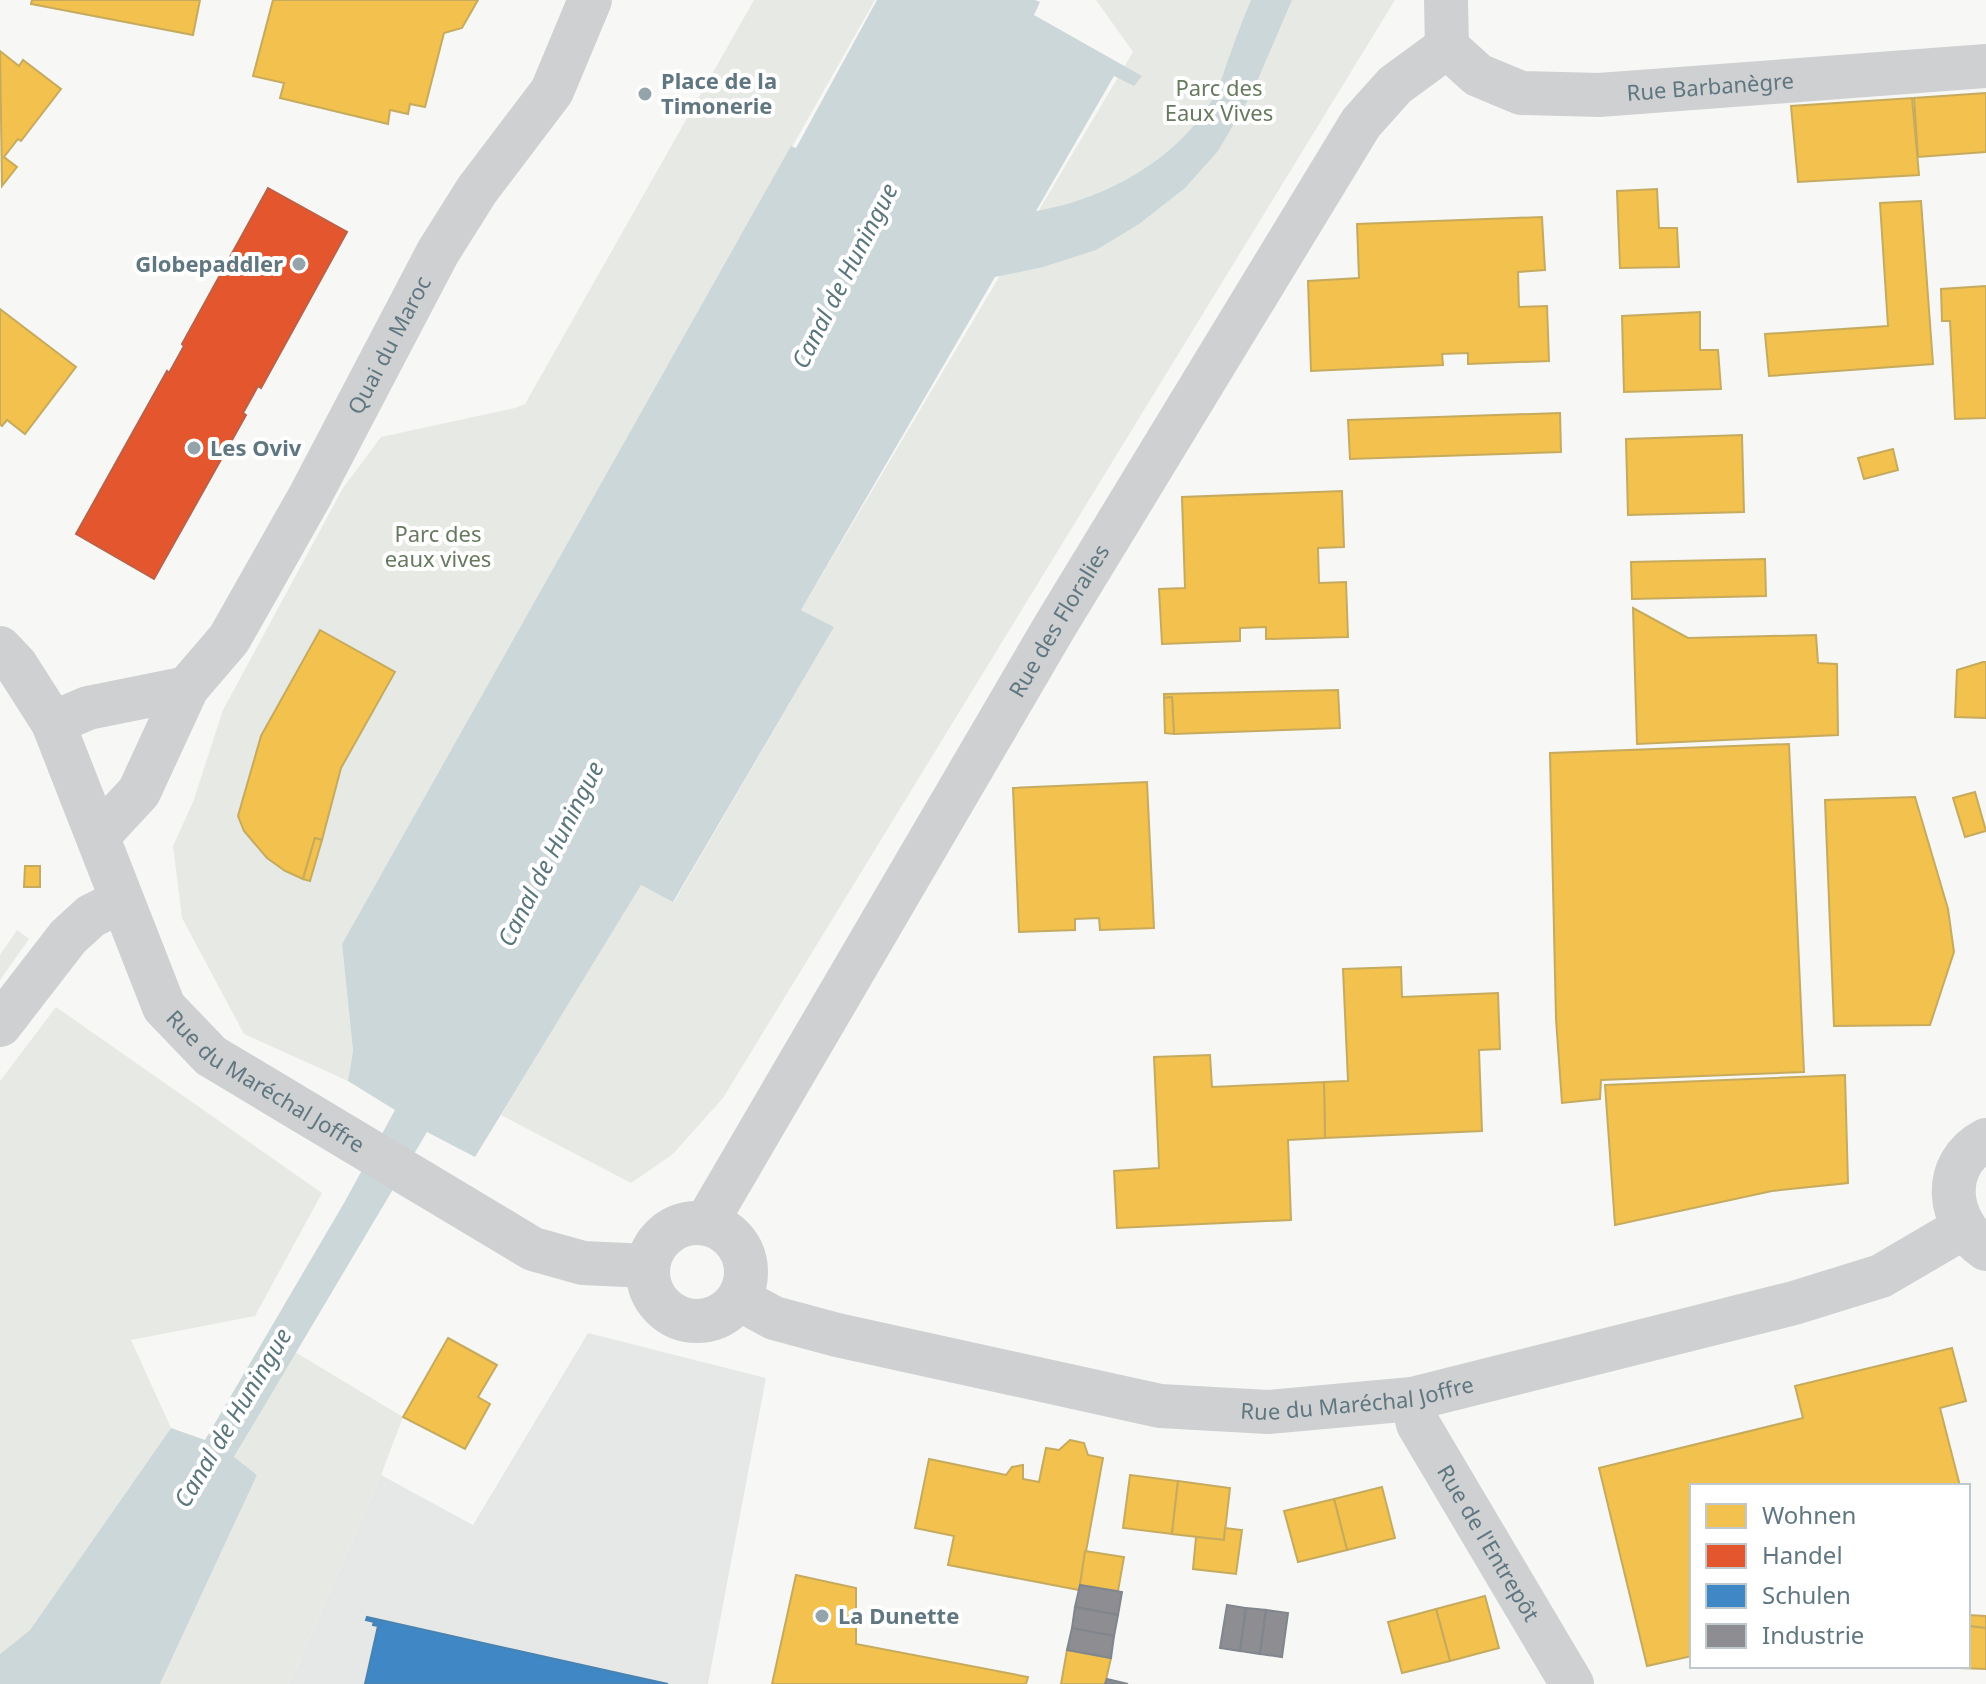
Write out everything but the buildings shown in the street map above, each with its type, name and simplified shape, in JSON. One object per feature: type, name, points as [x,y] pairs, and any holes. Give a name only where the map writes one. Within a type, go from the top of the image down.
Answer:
[{"type":"street","name":"Quai du Maroc","points":[[98,836],[139,792],[187,688],[229,639],[310,496],[438,252],[477,190],[552,91],[590,0]]},
{"type":"street","points":[[1446,0],[1447,47]]},
{"type":"street","name":"Rue Barbanègre","points":[[1447,47],[1478,75],[1521,93],[1599,95],[1986,66]]},
{"type":"street","name":"Rue des Floralies","points":[[706,1223],[1055,626],[1361,123],[1395,85],[1447,47]]},
{"type":"street","name":"Rue du Maréchal Joffre","points":[[0,648],[16,665],[53,723],[164,1007],[211,1056],[533,1249],[583,1263],[647,1266]]},
{"type":"street","points":[[53,723],[88,708],[187,688]]},
{"type":"street","points":[[0,1025],[68,937],[91,916],[121,901]]},
{"type":"street","name":"Rue du Maréchal Joffre","points":[[739,1299],[774,1318],[837,1335],[1160,1406],[1268,1412],[1412,1399],[1794,1303],[1881,1276],[1975,1238],[1955,1211],[1953,1192],[1957,1173],[1966,1156],[1986,1140]]},
{"type":"street","points":[[706,1223],[728,1233],[743,1253],[746,1276],[739,1299],[718,1317],[691,1322],[665,1312],[650,1289],[647,1266],[659,1239],[681,1224],[706,1223]]},
{"type":"street","name":"Rue de l'Entrepôt","points":[[1412,1399],[1418,1424],[1572,1684]]},
{"type":"shaded area","points":[[588,1333],[766,1378],[708,1684],[289,1684],[381,1475],[473,1525]]},
{"type":"green space","name":"Parc des eaux vives","points":[[754,0],[875,0],[342,944],[353,1051],[348,1081],[244,1034],[182,918],[173,846],[193,802],[223,710],[343,488],[381,437],[525,404]]},
{"type":"green space","name":"Parc des Eaux Vives","points":[[1096,0],[1395,0],[723,1098],[673,1154],[631,1183],[501,1115],[641,884],[674,902],[834,627],[801,610],[1133,52]]},
{"type":"green space","points":[[17,930],[29,939],[0,980],[0,955]]},
{"type":"green space","points":[[56,1007],[322,1193],[255,1316],[131,1340],[171,1428],[30,1630],[0,1654],[0,1081]]},
{"type":"green space","points":[[295,1352],[403,1417],[381,1475],[289,1684],[160,1684],[257,1475],[234,1458]]},
{"type":"water","name":"Canal de Huningue","points":[[877,0],[1035,0],[1040,2],[1034,15],[1142,76],[1134,86],[1114,76],[1036,211],[1088,197],[1160,158],[1181,140],[1213,98],[1251,0],[1292,0],[1252,93],[1218,151],[1185,188],[1139,224],[1096,250],[1043,267],[995,277],[801,610],[834,627],[673,902],[641,885],[475,1157],[427,1132],[234,1457],[257,1475],[160,1684],[0,1684],[0,1654],[30,1630],[171,1428],[205,1440],[395,1110],[348,1081],[353,1051],[342,944],[791,146],[796,148]]},
{"type":"place","name":"Place de la Timonerie","points":[[645,94]]},
{"type":"place","name":"Globepaddler","points":[[299,264]]},
{"type":"place","name":"Les Oviv","points":[[194,448]]},
{"type":"place","name":"La Dunette","points":[[822,1616]]}]
